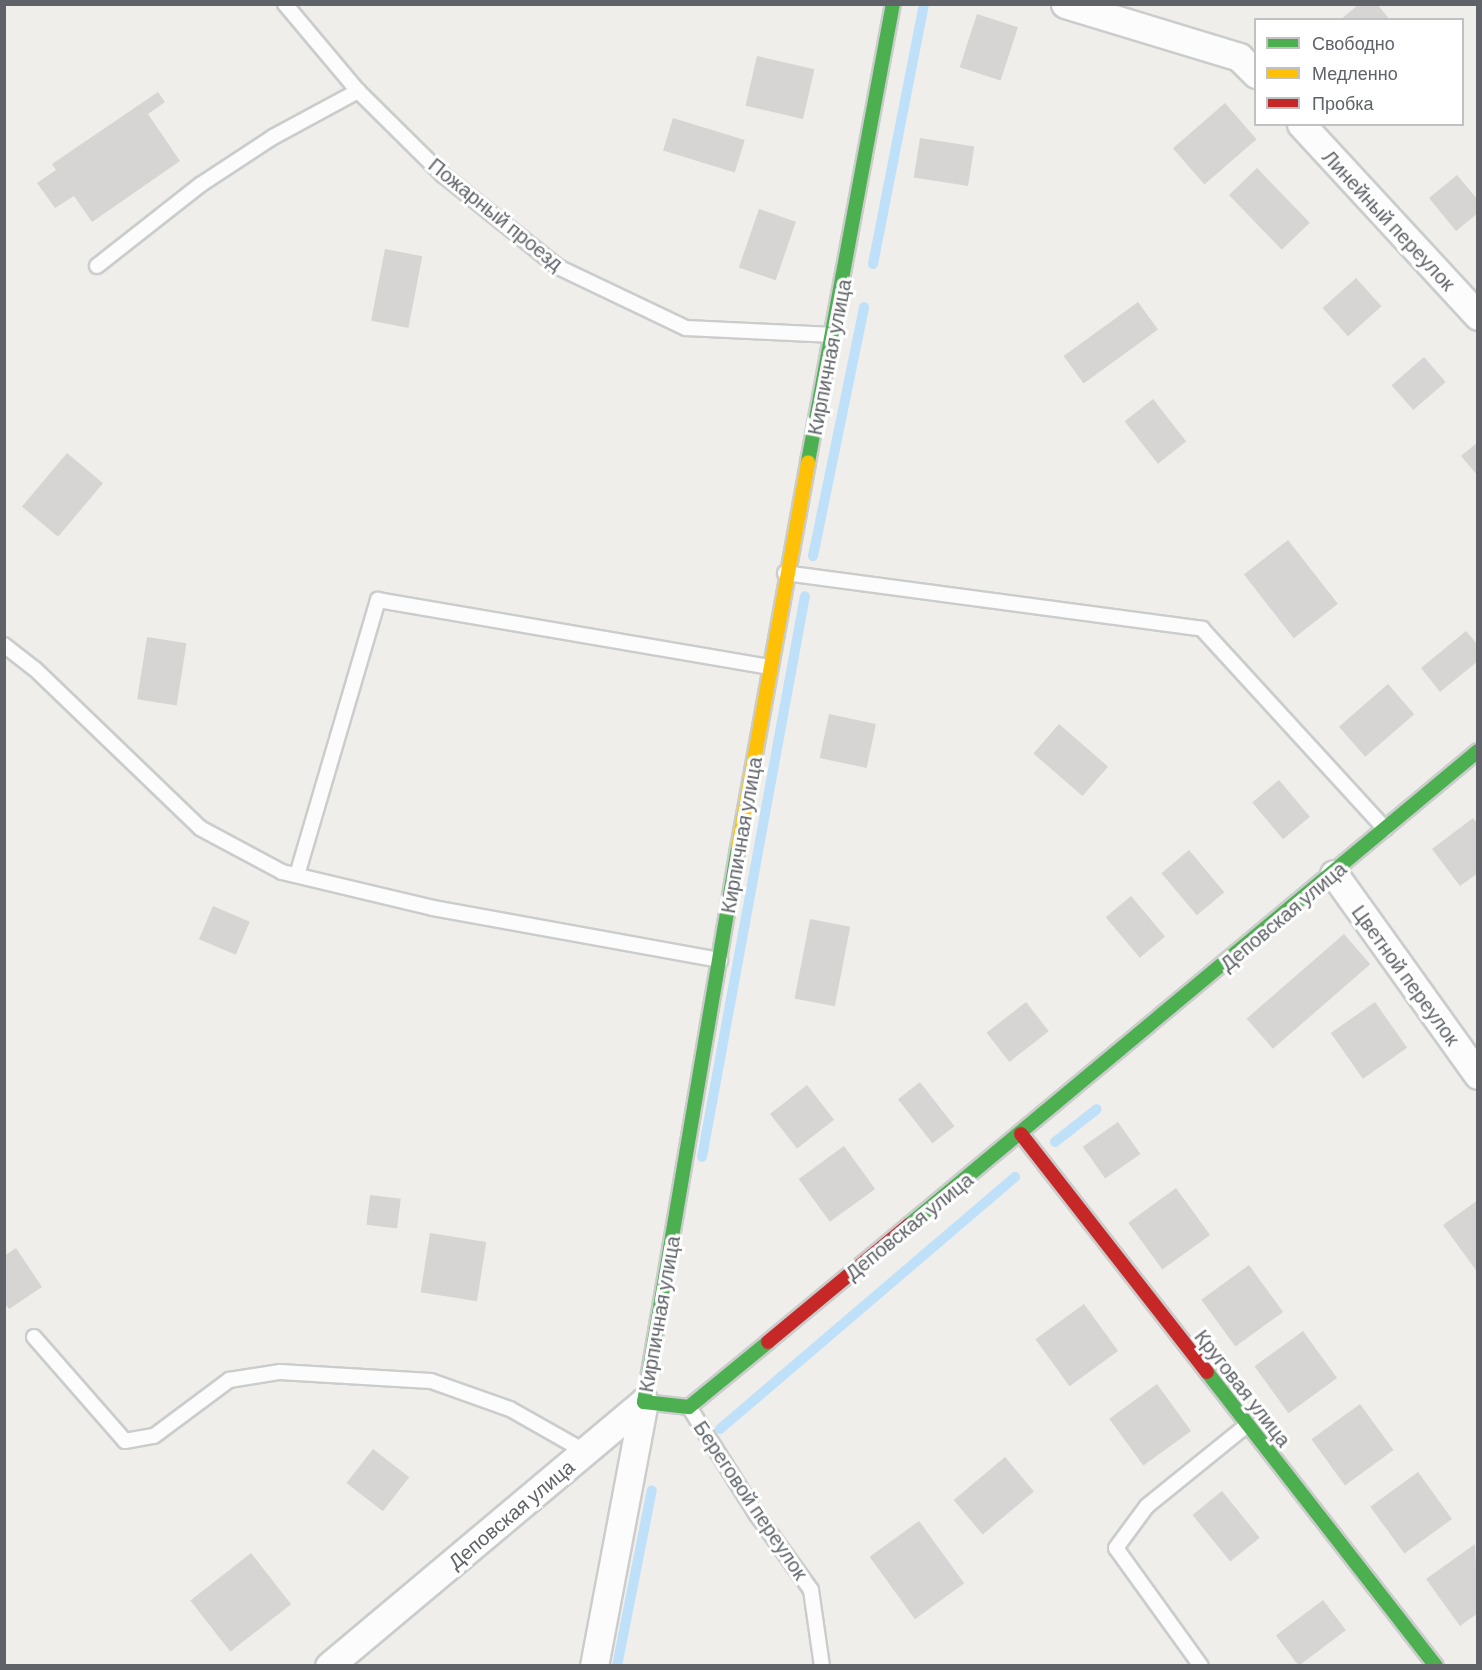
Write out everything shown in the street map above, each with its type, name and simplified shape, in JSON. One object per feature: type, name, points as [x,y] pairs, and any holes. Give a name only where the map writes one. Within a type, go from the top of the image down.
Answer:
[{"type":"street","name":"Кирпичная улица","points":[[594,1665],[644,1402],[785,573],[834,335],[893,4]]},
{"type":"street","points":[[1065,4],[1239,57],[1254,72]]},
{"type":"street","name":"Линейный переулок","points":[[1303,126],[1478,316]]},
{"type":"street","name":"Деповская улица","points":[[689,1407],[1334,874],[1478,751]]},
{"type":"street","name":"Цветной переулок","points":[[1334,874],[1478,1075]]},
{"type":"street","name":"Круговая улица","points":[[1021,1134],[1436,1665]]},
{"type":"street","points":[[644,1402],[689,1407]]},
{"type":"street","name":"Деповская улица","points":[[329,1665],[644,1402]]},
{"type":"lane","name":"Пожарный проезд","points":[[285,4],[358,91],[443,175],[558,267],[686,328],[834,335]]},
{"type":"lane","points":[[97,266],[200,184],[273,137],[358,91]]},
{"type":"lane","points":[[785,573],[1202,629],[1385,829]]},
{"type":"lane","points":[[297,875],[378,600],[770,667]]},
{"type":"lane","points":[[4,645],[35,669],[200,828],[282,872],[501,921],[720,960]]},
{"type":"lane","points":[[34,1337],[125,1441],[154,1436],[229,1380],[280,1372],[431,1382],[510,1409],[586,1452]]},
{"type":"lane","name":"Береговой переулок","points":[[689,1407],[757,1515],[811,1590],[822,1665]]},
{"type":"lane","points":[[1201,1665],[1116,1548],[1147,1506],[1247,1425]]},
{"type":"building","points":[[1359,4],[1377,4],[1388,18],[1342,18]]},
{"type":"building","points":[[977,14],[1018,27],[1001,81],[960,67]]},
{"type":"building","points":[[757,56],[814,69],[803,119],[746,106]]},
{"type":"building","points":[[158,92],[165,102],[148,114],[180,161],[92,222],[74,196],[55,208],[37,183],[56,170],[52,164]]},
{"type":"building","points":[[1225,103],[1256,139],[1204,184],[1173,148]]},
{"type":"building","points":[[673,118],[745,140],[735,172],[663,151]]},
{"type":"building","points":[[920,138],[974,147],[968,186],[914,178]]},
{"type":"building","points":[[1257,168],[1310,223],[1282,250],[1229,195]]},
{"type":"building","points":[[1457,175],[1478,200],[1478,213],[1456,231],[1429,198]]},
{"type":"building","points":[[759,209],[796,222],[776,280],[739,268]]},
{"type":"building","points":[[385,249],[422,256],[408,328],[371,321]]},
{"type":"building","points":[[1356,278],[1381,306],[1348,336],[1323,308]]},
{"type":"building","points":[[1138,302],[1158,330],[1084,384],[1064,356]]},
{"type":"building","points":[[1424,357],[1446,382],[1413,410],[1392,385]]},
{"type":"building","points":[[1153,399],[1186,442],[1158,464],[1125,421]]},
{"type":"building","points":[[1478,442],[1478,476],[1461,456]]},
{"type":"building","points":[[67,453],[103,483],[58,537],[22,507]]},
{"type":"building","points":[[1288,540],[1338,604],[1294,638],[1244,574]]},
{"type":"building","points":[[1466,631],[1478,645],[1478,661],[1440,692],[1421,668]]},
{"type":"building","points":[[147,637],[187,643],[177,705],[137,699]]},
{"type":"building","points":[[1388,684],[1414,714],[1365,757],[1339,727]]},
{"type":"building","points":[[829,714],[876,724],[867,768],[820,758]]},
{"type":"building","points":[[1059,724],[1108,767],[1082,796],[1033,753]]},
{"type":"building","points":[[1279,780],[1310,817],[1283,839],[1252,802]]},
{"type":"building","points":[[1473,818],[1478,824],[1478,873],[1460,886],[1432,849]]},
{"type":"building","points":[[1189,850],[1224,892],[1197,915],[1161,873]]},
{"type":"building","points":[[1131,896],[1165,937],[1140,958],[1106,917]]},
{"type":"building","points":[[213,906],[250,922],[236,955],[199,939]]},
{"type":"building","points":[[810,919],[850,927],[835,1006],[795,999]]},
{"type":"building","points":[[1344,934],[1370,964],[1273,1049],[1247,1019]]},
{"type":"building","points":[[1026,1002],[1049,1031],[1009,1062],[987,1033]]},
{"type":"building","points":[[1375,1002],[1407,1048],[1363,1079],[1331,1033]]},
{"type":"building","points":[[920,1082],[954,1126],[932,1143],[898,1099]]},
{"type":"building","points":[[807,1085],[834,1120],[797,1149],[770,1114]]},
{"type":"building","points":[[1118,1122],[1140,1154],[1105,1179],[1083,1147]]},
{"type":"building","points":[[844,1146],[875,1189],[830,1222],[799,1179]]},
{"type":"building","points":[[1176,1188],[1210,1235],[1162,1270],[1128,1223]]},
{"type":"building","points":[[370,1195],[401,1199],[397,1229],[366,1225]]},
{"type":"building","points":[[1478,1200],[1478,1273],[1443,1225]]},
{"type":"building","points":[[430,1233],[486,1242],[477,1301],[421,1292]]},
{"type":"building","points":[[16,1248],[42,1287],[9,1309],[4,1302],[4,1256]]},
{"type":"building","points":[[1249,1265],[1283,1312],[1235,1347],[1201,1300]]},
{"type":"building","points":[[1084,1304],[1118,1351],[1070,1386],[1035,1339]]},
{"type":"building","points":[[1303,1331],[1337,1378],[1289,1413],[1254,1366]]},
{"type":"building","points":[[1157,1384],[1191,1431],[1143,1466],[1109,1419]]},
{"type":"building","points":[[1360,1404],[1394,1450],[1345,1485],[1311,1439]]},
{"type":"building","points":[[373,1449],[409,1477],[383,1511],[347,1483]]},
{"type":"building","points":[[1005,1457],[1034,1491],[983,1535],[954,1500]]},
{"type":"building","points":[[1418,1472],[1452,1519],[1404,1554],[1370,1507]]},
{"type":"building","points":[[1222,1491],[1260,1538],[1230,1562],[1192,1515]]},
{"type":"building","points":[[919,1521],[964,1583],[915,1619],[870,1557]]},
{"type":"building","points":[[1475,1544],[1478,1613],[1460,1626],[1426,1579]]},
{"type":"building","points":[[251,1553],[291,1604],[230,1652],[190,1600]]},
{"type":"building","points":[[1323,1600],[1346,1630],[1299,1666],[1276,1636]]},
{"type":"waterway","points":[[873,264],[924,4]]},
{"type":"waterway","points":[[813,556],[864,307]]},
{"type":"waterway","points":[[702,1157],[805,596]]},
{"type":"waterway","points":[[1055,1142],[1097,1109]]},
{"type":"waterway","points":[[720,1429],[1015,1177]]},
{"type":"waterway","points":[[617,1666],[652,1490]]},
{"type":"traffic: fast","points":[[808,462],[893,4]]},
{"type":"traffic: fast","points":[[909,1225],[1478,751]]},
{"type":"traffic: fast","points":[[738,848],[644,1402],[689,1407],[768,1342]]},
{"type":"traffic: fast","points":[[1207,1372],[1436,1666]]},
{"type":"traffic: slow","points":[[738,848],[808,462]]},
{"type":"traffic: jam","points":[[1021,1134],[1207,1372]]},
{"type":"traffic: jam","points":[[768,1342],[909,1225]]}]
